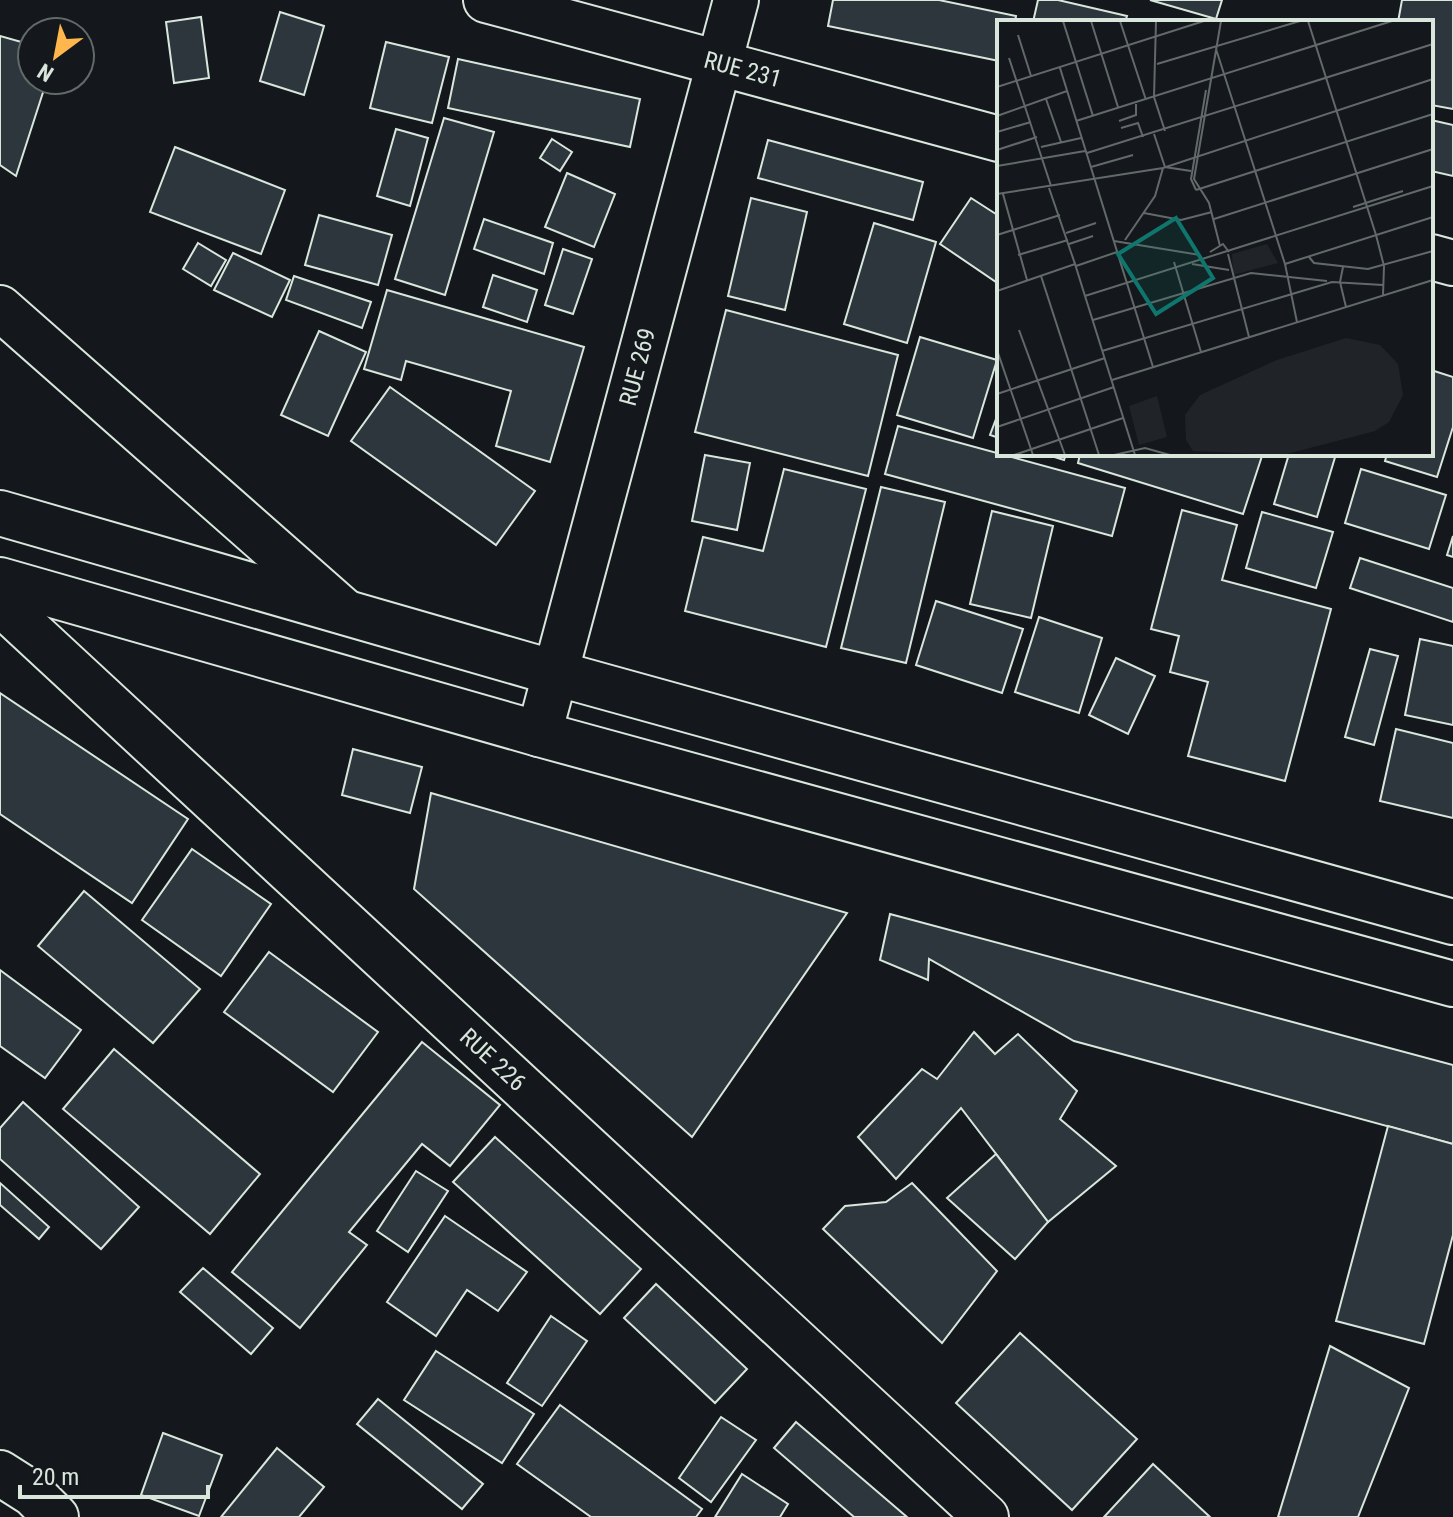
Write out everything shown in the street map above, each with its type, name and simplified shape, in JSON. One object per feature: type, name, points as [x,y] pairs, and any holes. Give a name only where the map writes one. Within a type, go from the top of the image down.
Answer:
[{"type":"street","name":"RUE 231","points":[[486,0],[997,138]]},
{"type":"street","name":"RUE 269","points":[[539,734],[736,0]]},
{"type":"street","points":[[1433,258],[1453,263]]},
{"type":"street","points":[[0,308],[345,612]]},
{"type":"street","points":[[0,513],[555,673],[1453,922]]},
{"type":"street","points":[[0,580],[539,734],[1453,984]]},
{"type":"street","name":"RUE 226","points":[[0,603],[986,1517]]},
{"type":"street","points":[[0,1473],[33,1494],[56,1517]]},
{"type":"building","points":[[833,0],[939,0],[1016,16],[1015,20],[997,20],[997,61],[828,26]]},
{"type":"building","points":[[1038,0],[1058,0],[1127,16],[1126,20],[1033,20]]},
{"type":"building","points":[[1150,0],[1222,0],[1216,19]]},
{"type":"building","points":[[1402,0],[1453,0],[1453,109],[1433,105],[1433,20],[1398,20]]},
{"type":"building","points":[[280,12],[324,26],[304,95],[260,81]]},
{"type":"building","points":[[201,17],[209,78],[174,83],[166,22]]},
{"type":"building","points":[[0,36],[16,40],[16,96],[42,96],[16,176],[0,165]]},
{"type":"building","points":[[386,42],[449,57],[432,123],[370,108]]},
{"type":"building","points":[[458,59],[640,99],[630,147],[448,108]]},
{"type":"building","points":[[444,118],[494,132],[445,295],[395,279]]},
{"type":"building","points":[[1433,120],[1453,125],[1453,176],[1433,171]]},
{"type":"building","points":[[396,129],[428,138],[410,206],[377,196]]},
{"type":"building","points":[[552,139],[572,152],[560,171],[540,158]]},
{"type":"building","points":[[768,140],[923,182],[913,220],[758,178]]},
{"type":"building","points":[[175,147],[285,190],[261,254],[150,212]]},
{"type":"building","points":[[567,173],[615,194],[594,247],[545,227]]},
{"type":"building","points":[[751,198],[807,212],[785,310],[728,296]]},
{"type":"building","points":[[971,198],[997,215],[997,283],[940,244]]},
{"type":"building","points":[[319,215],[392,235],[378,285],[305,265]]},
{"type":"building","points":[[484,219],[553,243],[544,274],[474,249]]},
{"type":"building","points":[[874,223],[936,242],[907,343],[844,324]]},
{"type":"building","points":[[198,243],[226,260],[211,286],[183,269]]},
{"type":"building","points":[[563,249],[592,259],[573,314],[545,305]]},
{"type":"building","points":[[233,253],[290,280],[272,317],[214,290]]},
{"type":"building","points":[[493,275],[537,290],[527,322],[483,307]]},
{"type":"building","points":[[294,276],[371,302],[362,328],[286,300]]},
{"type":"building","points":[[387,290],[584,347],[550,462],[496,446],[511,391],[406,361],[401,380],[364,369]]},
{"type":"building","points":[[726,310],[898,355],[868,476],[695,432]]},
{"type":"building","points":[[319,331],[366,352],[328,436],[281,415]]},
{"type":"building","points":[[920,337],[997,360],[973,438],[897,415]]},
{"type":"building","points":[[1433,371],[1453,377],[1453,427],[1437,477],[1385,461],[1386,456],[1433,456]]},
{"type":"building","points":[[390,387],[535,491],[496,545],[351,441]]},
{"type":"building","points":[[997,416],[997,437],[990,435]]},
{"type":"building","points":[[898,426],[997,453],[997,456],[1008,456],[1125,488],[1112,536],[885,474]]},
{"type":"building","points":[[705,455],[750,463],[737,530],[692,521]]},
{"type":"building","points":[[1080,456],[1262,456],[1243,514],[1078,463]]},
{"type":"building","points":[[1288,456],[1335,456],[1317,517],[1274,504]]},
{"type":"building","points":[[784,469],[866,489],[826,647],[685,611],[703,537],[763,551]]},
{"type":"building","points":[[1361,469],[1446,495],[1429,549],[1345,523]]},
{"type":"building","points":[[881,487],[945,502],[906,663],[841,648]]},
{"type":"building","points":[[1182,510],[1237,525],[1222,580],[1331,609],[1285,781],[1188,756],[1208,682],[1170,672],[1179,636],[1151,629]]},
{"type":"building","points":[[992,511],[1053,526],[1031,618],[970,604]]},
{"type":"building","points":[[1262,512],[1333,532],[1316,588],[1246,568]]},
{"type":"building","points":[[1453,536],[1453,557],[1447,555]]},
{"type":"building","points":[[1360,558],[1453,588],[1453,622],[1350,588]]},
{"type":"building","points":[[936,601],[1023,629],[1002,693],[916,665]]},
{"type":"building","points":[[1039,617],[1102,638],[1079,713],[1015,692]]},
{"type":"building","points":[[1420,639],[1453,646],[1453,725],[1405,715]]},
{"type":"building","points":[[1370,649],[1398,656],[1374,745],[1345,737]]},
{"type":"building","points":[[1116,658],[1155,676],[1128,734],[1089,715]]},
{"type":"building","points":[[0,693],[188,819],[132,903],[0,814]]},
{"type":"building","points":[[1396,729],[1453,743],[1453,818],[1380,801]]},
{"type":"building","points":[[353,749],[422,767],[410,813],[342,795]]},
{"type":"building","points":[[431,793],[847,913],[692,1137],[414,889]]},
{"type":"building","points":[[192,849],[271,904],[221,976],[142,920]]},
{"type":"building","points":[[84,891],[200,989],[153,1043],[38,946]]},
{"type":"building","points":[[890,914],[1453,1065],[1453,1144],[1074,1041],[929,959],[928,980],[880,960]]},
{"type":"building","points":[[269,952],[378,1032],[333,1092],[224,1012]]},
{"type":"building","points":[[0,970],[81,1030],[45,1078],[0,1046]]},
{"type":"building","points":[[974,1032],[995,1054],[1018,1034],[1077,1091],[1060,1119],[1116,1166],[1048,1222],[961,1108],[896,1179],[858,1137],[922,1069],[937,1079]]},
{"type":"building","points":[[422,1042],[500,1105],[450,1166],[422,1144],[349,1232],[367,1245],[300,1328],[232,1272]]},
{"type":"building","points":[[114,1049],[260,1174],[210,1234],[63,1109]]},
{"type":"building","points":[[23,1102],[139,1207],[101,1249],[0,1159],[0,1128]]},
{"type":"building","points":[[1388,1126],[1453,1144],[1453,1235],[1424,1344],[1336,1321]]},
{"type":"building","points":[[495,1137],[641,1269],[600,1314],[453,1182]]},
{"type":"building","points":[[996,1154],[1048,1222],[1015,1259],[947,1198]]},
{"type":"building","points":[[416,1171],[448,1191],[408,1252],[377,1231]]},
{"type":"building","points":[[0,1183],[49,1227],[39,1239],[0,1205]]},
{"type":"building","points":[[912,1183],[997,1271],[942,1343],[823,1229],[845,1206],[886,1202]]},
{"type":"building","points":[[445,1216],[527,1272],[498,1311],[467,1290],[436,1336],[387,1302]]},
{"type":"building","points":[[203,1268],[273,1328],[251,1354],[180,1292]]},
{"type":"building","points":[[656,1284],[747,1369],[715,1403],[624,1318]]},
{"type":"building","points":[[551,1316],[587,1341],[542,1406],[507,1383]]},
{"type":"building","points":[[1020,1333],[1137,1439],[1072,1510],[956,1403]]},
{"type":"building","points":[[1330,1346],[1409,1388],[1358,1517],[1278,1517]]},
{"type":"building","points":[[436,1351],[534,1414],[502,1463],[404,1400]]},
{"type":"building","points":[[378,1399],[483,1484],[462,1509],[357,1424]]},
{"type":"building","points":[[560,1405],[702,1509],[696,1517],[591,1517],[517,1464]]},
{"type":"building","points":[[721,1417],[756,1440],[711,1502],[679,1478]]},
{"type":"building","points":[[796,1422],[907,1517],[854,1517],[774,1448]]},
{"type":"building","points":[[163,1433],[222,1455],[199,1516],[141,1495]]},
{"type":"building","points":[[277,1448],[324,1487],[299,1517],[221,1517]]},
{"type":"building","points":[[1153,1464],[1210,1517],[1104,1517]]},
{"type":"building","points":[[742,1474],[788,1504],[780,1517],[715,1517]]}]
